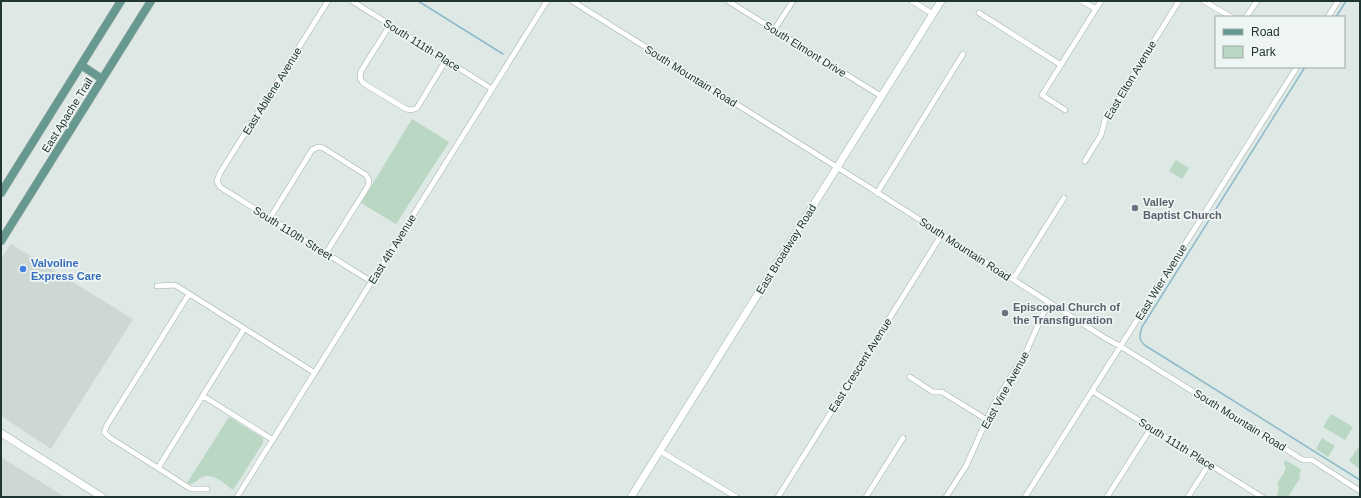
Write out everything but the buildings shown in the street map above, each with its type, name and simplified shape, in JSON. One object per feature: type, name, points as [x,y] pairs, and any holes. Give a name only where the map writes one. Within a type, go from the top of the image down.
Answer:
[{"type":"main road","name":"East Apache Trail","points":[[1,193],[121,1]]},
{"type":"main road","name":"East Apache Trail","points":[[1,241],[151,1]]},
{"type":"main road","name":"East Broadway Road","points":[[631,497],[941,1]]},
{"type":"main road","points":[[81,65],[102,79]]},
{"type":"main road","points":[[1,433],[102,497]]},
{"type":"street","name":"East Abilene Avenue","points":[[217,181],[220,173],[328,1]]},
{"type":"street","name":"South 111th Place","points":[[352,1],[492,89]]},
{"type":"street","name":"East 4th Avenue","points":[[238,497],[547,1]]},
{"type":"street","name":"South Mountain Road","points":[[572,1],[877,192],[1048,303],[1303,460],[1312,460],[1360,491]]},
{"type":"street","name":"South Elmont Drive","points":[[728,1],[882,96]]},
{"type":"street","points":[[774,30],[793,1]]},
{"type":"street","points":[[912,1],[933,14]]},
{"type":"street","points":[[1082,1],[1096,9]]},
{"type":"street","points":[[1066,110],[1042,95],[1101,1]]},
{"type":"street","name":"East Elton Avenue","points":[[1085,161],[1101,134],[1105,120],[1179,1]]},
{"type":"street","points":[[1204,1],[1229,16]]},
{"type":"street","points":[[1247,16],[1256,1]]},
{"type":"street","points":[[1329,16],[1338,1]]},
{"type":"street","points":[[979,13],[1061,65]]},
{"type":"street","points":[[390,26],[361,71],[360,78],[363,83],[406,109],[412,110],[417,108],[446,60]]},
{"type":"street","points":[[877,192],[963,54]]},
{"type":"street","name":"East Wier Avenue","points":[[1025,497],[1296,68]]},
{"type":"street","points":[[270,218],[312,150],[318,147],[323,148],[366,175],[369,180],[368,186],[326,253]]},
{"type":"street","name":"South 110th Street","points":[[217,181],[220,187],[372,282]]},
{"type":"street","points":[[1013,279],[1064,198]]},
{"type":"street","name":"East Crescent Avenue","points":[[778,497],[942,234]]},
{"type":"street","points":[[158,286],[175,285],[315,373]]},
{"type":"street","points":[[189,294],[104,432],[109,437],[192,489],[207,489]]},
{"type":"street","name":"East Vine Avenue","points":[[946,497],[966,466],[993,406],[1026,352],[1048,303]]},
{"type":"street","points":[[158,468],[244,329]]},
{"type":"street","points":[[910,377],[933,392],[942,392],[987,420]]},
{"type":"street","name":"South 111th Place","points":[[1092,391],[1262,497]]},
{"type":"street","points":[[203,396],[273,440]]},
{"type":"street","points":[[1107,497],[1151,428]]},
{"type":"street","points":[[866,497],[903,438]]},
{"type":"street","points":[[660,450],[736,497]]},
{"type":"street","points":[[1188,497],[1209,464]]},
{"type":"shaded area","points":[[11,244],[133,319],[51,449],[1,416],[1,259]]},
{"type":"shaded area","points":[[1,457],[65,497],[1,497]]},
{"type":"green space","points":[[412,119],[449,142],[396,224],[361,203]]},
{"type":"green space","points":[[1176,160],[1189,168],[1182,179],[1169,171]]},
{"type":"green space","points":[[1331,414],[1353,427],[1345,440],[1323,427]]},
{"type":"green space","points":[[229,417],[263,438],[263,443],[233,490],[218,479],[210,476],[202,477],[191,484],[187,483]]},
{"type":"green space","points":[[1322,438],[1335,446],[1328,457],[1316,449]]},
{"type":"green space","points":[[1360,445],[1360,469],[1349,461]]},
{"type":"green space","points":[[1285,460],[1301,470],[1299,476],[1300,478],[1288,497],[1277,497],[1279,486],[1277,484],[1286,469],[1284,464]]},
{"type":"waterway","points":[[418,1],[503,54]]},
{"type":"waterway","points":[[1337,16],[1346,1]]},
{"type":"waterway","points":[[1304,68],[1142,327],[1140,338],[1146,346],[1360,480]]},
{"type":"place","name":"Valley Baptist Church","points":[[1135,208]]},
{"type":"place","name":"Valvoline Express Care","points":[[23,269]]},
{"type":"place","name":"Episcopal Church of the Transfiguration","points":[[1005,313]]}]
